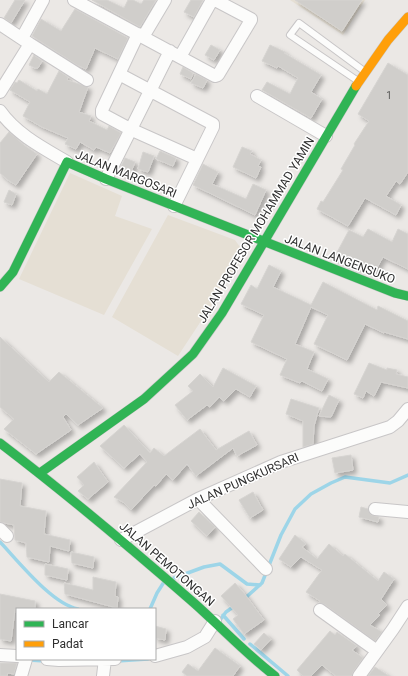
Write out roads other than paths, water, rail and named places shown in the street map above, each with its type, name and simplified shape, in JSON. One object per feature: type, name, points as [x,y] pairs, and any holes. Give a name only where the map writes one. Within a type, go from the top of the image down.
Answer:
[{"type":"street","points":[[0,92],[26,41],[43,0]]},
{"type":"street","points":[[165,0],[140,35],[101,113],[130,129],[197,159]]},
{"type":"street","points":[[106,179],[150,90],[212,0]]},
{"type":"street","points":[[79,1],[213,76],[218,75],[251,20],[215,0]]},
{"type":"street","name":"JALAN PROFESOR MOHAMMAD YAMIN","points":[[40,473],[144,399],[193,354],[222,313],[359,82],[388,40],[408,17]]},
{"type":"street","points":[[0,24],[87,80]]},
{"type":"street","points":[[120,74],[213,124],[174,206]]},
{"type":"street","points":[[257,96],[326,136]]},
{"type":"street","points":[[0,111],[11,124],[29,138],[67,162]]},
{"type":"street","name":"JALAN MARGOSARI","points":[[0,287],[13,272],[67,162],[263,242]]},
{"type":"street","name":"JALAN LANGENSUKO","points":[[263,242],[395,293],[408,296]]},
{"type":"street","name":"JALAN PUNGKURSARI","points":[[122,540],[198,499],[281,462],[390,427],[398,421],[408,409]]},
{"type":"street","name":"JALAN PEMOTONGAN","points":[[0,443],[40,473],[122,540],[218,623],[270,675]]},
{"type":"street","points":[[198,499],[266,569]]},
{"type":"street","points":[[375,509],[408,512]]},
{"type":"street","points":[[359,676],[393,630],[408,606]]},
{"type":"street","points":[[320,610],[378,651]]},
{"type":"street","points":[[156,656],[187,648],[204,637],[218,623]]},
{"type":"street","points":[[0,655],[16,658]]},
{"type":"street","points":[[21,676],[23,660]]},
{"type":"street","points":[[59,660],[108,661],[103,676]]},
{"type":"lane","points":[[359,82],[290,35],[298,23],[366,72]]},
{"type":"waterway","points":[[244,599],[262,583],[281,535],[295,509],[311,494],[345,477],[390,483],[408,475]]},
{"type":"waterway","points":[[0,542],[26,571],[47,591],[68,606],[75,608]]},
{"type":"waterway","points":[[174,578],[204,567],[220,564],[247,584],[260,585]]},
{"type":"waterway","points":[[150,608],[164,582]]},
{"type":"waterway","points":[[220,620],[226,612],[236,605]]},
{"type":"waterway","points":[[223,615],[244,639]]},
{"type":"waterway","points":[[250,644],[288,676]]},
{"type":"waterway","points":[[29,660],[45,661]]},
{"type":"waterway","points":[[117,661],[132,660]]}]
